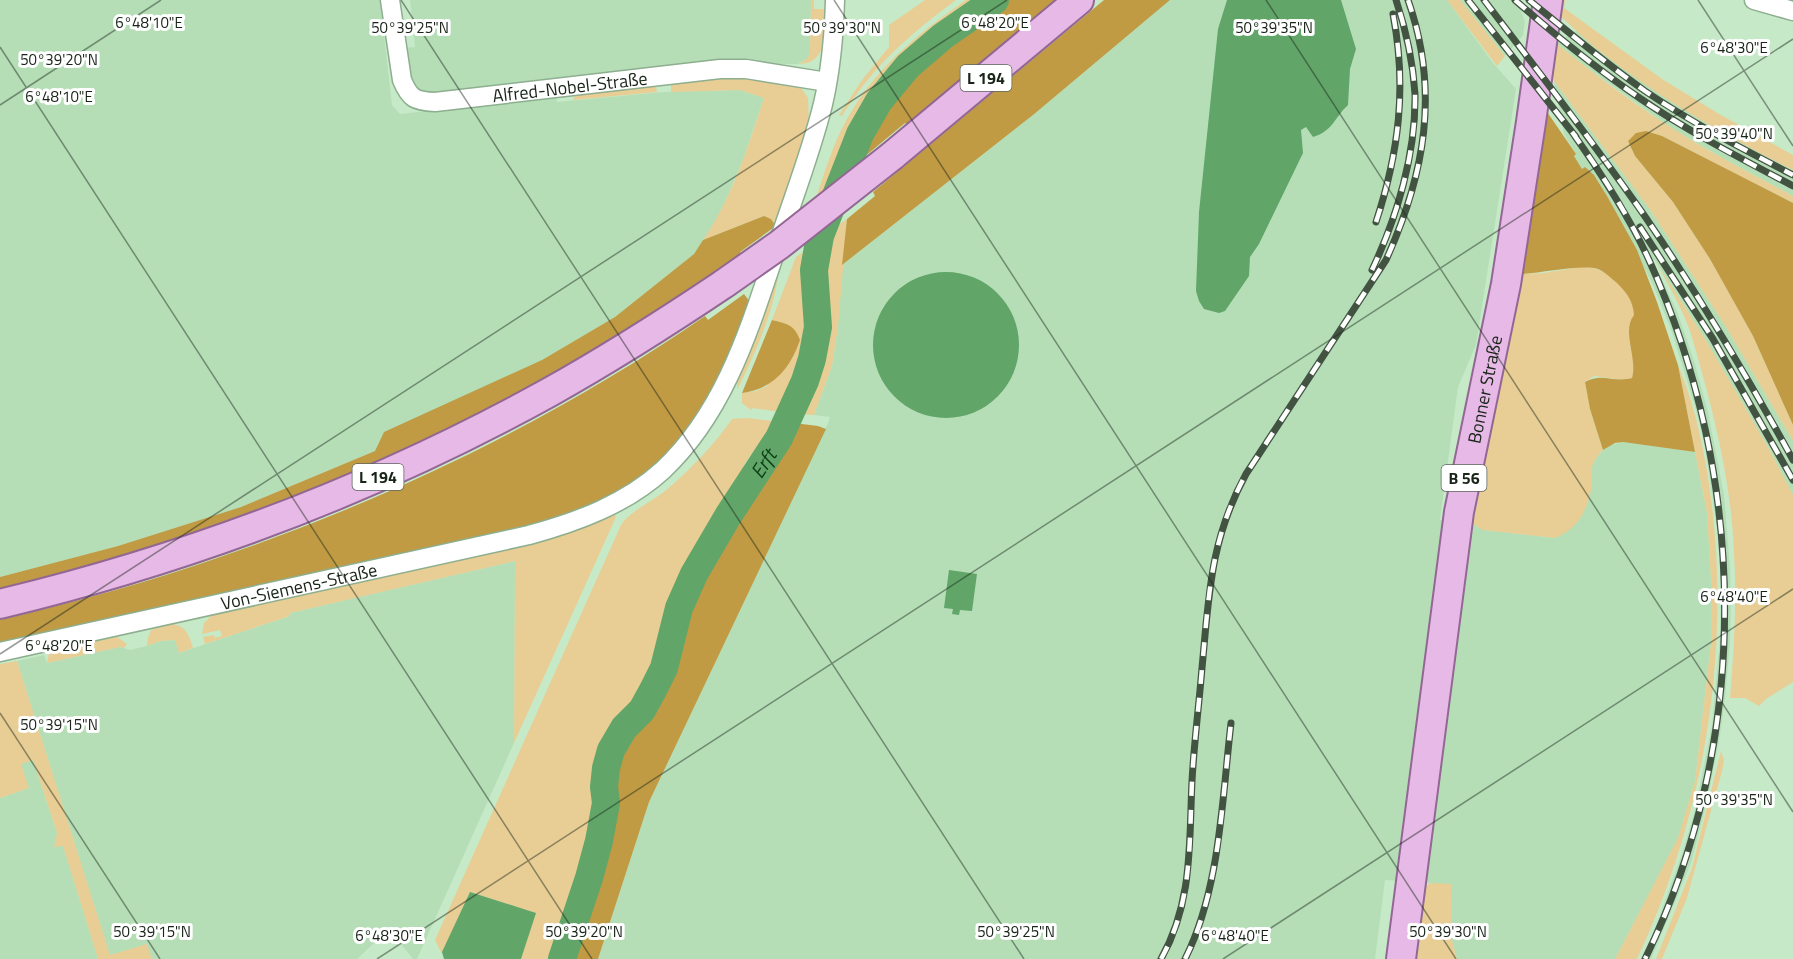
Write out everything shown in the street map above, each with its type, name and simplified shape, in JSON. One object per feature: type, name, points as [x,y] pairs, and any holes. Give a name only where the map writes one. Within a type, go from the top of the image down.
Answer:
[{"type":"main road","name":"L 194","points":[[0,604],[112,574],[206,545],[292,514],[396,470],[562,385],[639,340],[725,284],[788,239],[892,156],[1079,0]]},
{"type":"main road","name":"Bonner Straße","points":[[1401,959],[1459,512],[1508,273],[1548,0]]},
{"type":"street","name":"Alfred-Nobel-Straße","points":[[390,0],[402,80],[413,99],[435,102],[720,69],[757,70],[827,82]]},
{"type":"street","points":[[827,82],[835,0]]},
{"type":"street","points":[[1754,0],[1793,11]]},
{"type":"street","name":"Von-Siemens-Straße","points":[[0,652],[492,545],[555,528],[595,512],[636,491],[662,471],[698,432],[722,392],[764,287],[813,137],[827,82]]},
{"type":"shaded area","points":[[0,0],[380,0],[392,105],[400,114],[556,97],[557,102],[664,92],[740,90],[764,98],[744,157],[722,210],[694,254],[615,317],[542,360],[433,411],[375,451],[241,507],[118,546],[0,577]]},
{"type":"shaded area","points":[[410,0],[811,0],[810,51],[808,58],[798,64],[692,64],[427,93],[416,88],[410,77],[406,48],[415,47]]},
{"type":"shaded area","points":[[811,0],[814,0],[814,9],[826,9],[825,36],[820,52],[815,58],[808,63],[799,64],[808,58],[810,51]]},
{"type":"shaded area","points":[[925,0],[956,0],[893,52],[866,82],[842,116],[839,115],[862,80],[889,47],[889,25]]},
{"type":"shaded area","points":[[966,0],[983,0],[927,41],[896,69],[862,113],[855,127],[840,176],[817,195],[832,150],[864,92],[904,48]]},
{"type":"shaded area","points":[[1003,0],[1059,0],[909,126],[905,123],[851,168],[868,124],[894,86],[945,39]]},
{"type":"shaded area","points":[[1104,0],[1170,0],[1033,115],[842,265],[847,219],[875,196],[873,192]]},
{"type":"shaded area","points":[[1170,0],[1447,0],[1493,63],[1516,89],[1476,345],[1458,387],[1440,520],[1473,524],[1484,530],[1555,538],[1591,489],[1590,472],[1595,458],[1608,446],[1623,442],[1695,452],[1707,513],[1711,580],[1711,643],[1695,781],[1678,839],[1615,959],[1457,959],[1452,941],[1451,924],[1431,883],[1385,880],[1375,959],[598,959],[649,802],[828,423],[830,417],[814,415],[832,366],[838,327],[842,265],[1033,115]]},
{"type":"shaded area","points":[[1227,0],[1341,0],[1356,49],[1350,69],[1348,105],[1329,128],[1320,134],[1313,137],[1306,127],[1301,130],[1303,153],[1259,244],[1250,257],[1249,276],[1225,311],[1219,313],[1204,309],[1196,291],[1199,212],[1218,29]]},
{"type":"shaded area","points":[[1447,0],[1460,0],[1505,56],[1497,66]]},
{"type":"shaded area","points":[[1460,0],[1517,0],[1525,22],[1523,35],[1505,56]]},
{"type":"shaded area","points":[[1560,0],[1565,0],[1564,8],[1662,79],[1793,155],[1793,170],[1690,113],[1616,64],[1559,15]]},
{"type":"shaded area","points":[[1577,30],[1591,44],[1650,87],[1730,136],[1793,170],[1793,196],[1671,128],[1556,43]]},
{"type":"shaded area","points":[[1556,43],[1612,87],[1672,128],[1793,196],[1793,203],[1662,136],[1640,132],[1628,141],[1635,156],[1673,202],[1710,259],[1753,336],[1793,425],[1793,441],[1726,327],[1651,211],[1554,81],[1552,66],[1554,66]]},
{"type":"shaded area","points":[[721,78],[758,79],[796,85],[808,98],[809,125],[776,226],[764,216],[703,240],[731,190],[764,98],[740,90],[671,92],[671,85]]},
{"type":"shaded area","points":[[1554,81],[1651,211],[1726,327],[1793,441],[1793,495],[1707,342],[1653,260],[1678,314],[1708,412],[1724,495],[1731,604],[1725,699],[1707,802],[1691,863],[1651,959],[1642,959],[1684,848],[1695,810],[1712,726],[1720,638],[1719,543],[1705,447],[1672,332],[1653,285],[1607,196],[1594,175],[1582,169],[1573,156],[1576,154],[1564,134]]},
{"type":"shaded area","points":[[649,85],[656,87],[657,92],[573,100],[576,94]]},
{"type":"shaded area","points":[[1545,109],[1576,154],[1574,156],[1582,169],[1585,167],[1594,175],[1637,250],[1678,365],[1695,452],[1623,442],[1615,443],[1603,450],[1590,409],[1585,382],[1597,378],[1632,378],[1633,362],[1629,329],[1634,315],[1631,301],[1617,283],[1598,269],[1572,268],[1522,274],[1544,135]]},
{"type":"shaded area","points":[[1646,131],[1662,136],[1793,203],[1793,425],[1753,336],[1710,259],[1673,202],[1635,156],[1628,141],[1636,133]]},
{"type":"shaded area","points":[[764,216],[771,219],[776,226],[740,252],[742,257],[625,332],[459,425],[364,469],[218,526],[104,563],[0,590],[0,577],[118,546],[241,507],[375,451],[384,432],[542,360],[615,317],[694,254],[703,240]]},
{"type":"shaded area","points":[[847,219],[838,327],[832,366],[814,415],[797,414],[813,375],[821,344],[823,324],[821,266],[824,241],[828,233]]},
{"type":"shaded area","points":[[812,246],[808,277],[813,313],[812,337],[802,378],[786,413],[753,408],[751,410],[742,403],[742,393],[756,391],[767,386],[787,324],[772,320],[796,257]]},
{"type":"shaded area","points":[[1655,260],[1707,342],[1793,495],[1793,682],[1759,706],[1745,698],[1730,698],[1735,625],[1735,570],[1725,469],[1713,415],[1688,325]]},
{"type":"shaded area","points":[[1580,267],[1597,269],[1617,282],[1628,294],[1634,308],[1629,333],[1634,364],[1632,378],[1623,380],[1594,376],[1585,382],[1590,409],[1603,450],[1594,461],[1587,506],[1575,525],[1555,538],[1483,530],[1473,524],[1522,274]]},
{"type":"shaded area","points":[[946,272],[974,277],[998,293],[1014,317],[1019,345],[1014,373],[998,397],[974,413],[946,418],[918,413],[894,397],[878,373],[873,345],[878,317],[894,293],[918,277]]},
{"type":"shaded area","points":[[778,273],[768,317],[737,390],[737,379]]},
{"type":"shaded area","points":[[744,294],[750,302],[716,387],[683,436],[659,462],[630,484],[595,504],[542,524],[0,644],[0,620],[112,591],[195,565],[286,533],[410,482],[592,388],[705,316],[708,320]]},
{"type":"shaded area","points":[[772,320],[786,324],[795,331],[800,340],[796,350],[779,376],[763,387],[742,393]]},
{"type":"shaded area","points":[[1678,365],[1700,434],[1712,506],[1717,564],[1714,680],[1706,738],[1694,795],[1679,851],[1660,905],[1637,959],[1615,959],[1678,838],[1695,781],[1711,643],[1711,580],[1707,513]]},
{"type":"shaded area","points":[[747,418],[781,422],[763,438],[745,463],[735,491],[693,559],[673,602],[656,666],[639,698],[608,742],[597,770],[596,801],[588,854],[555,959],[521,959],[535,913],[470,892],[442,954],[435,940],[621,525],[629,516],[665,491],[683,475],[732,419]]},
{"type":"shaded area","points":[[794,423],[826,429],[649,802],[598,959],[567,959],[577,926],[584,914],[604,844],[622,746],[657,702],[671,671],[698,579],[742,506],[786,443]]},
{"type":"shaded area","points":[[614,513],[616,517],[514,743],[515,561],[290,613],[290,616],[205,644],[203,637],[222,636],[220,630],[202,634],[204,623],[214,613],[514,548],[548,539]]},
{"type":"shaded area","points":[[515,561],[514,743],[417,959],[413,959],[389,929],[357,959],[152,959],[147,945],[110,956],[17,661],[44,655],[47,663],[120,647],[130,650],[160,641],[176,640],[179,653],[290,616],[290,613]]},
{"type":"shaded area","points":[[949,570],[977,574],[972,611],[960,610],[959,615],[952,614],[953,609],[944,608]]},
{"type":"shaded area","points":[[171,624],[183,629],[193,648],[179,653],[175,640],[160,641],[147,646],[151,630]]},
{"type":"shaded area","points":[[117,637],[127,644],[124,648],[47,663],[49,653],[55,649]]},
{"type":"shaded area","points":[[17,661],[110,955],[147,944],[152,959],[98,959],[63,846],[54,847],[57,833],[33,760],[21,764],[29,788],[0,798],[0,664]]},
{"type":"shaded area","points":[[1721,751],[1724,760],[1722,771],[1687,898],[1662,959],[1656,959],[1692,868]]},
{"type":"shaded area","points":[[33,760],[57,833],[54,847],[63,845],[98,959],[0,959],[0,798],[29,788],[20,764]]},
{"type":"shaded area","points":[[1431,883],[1451,884],[1452,940],[1457,959],[1417,959],[1426,886]]},
{"type":"shaded area","points":[[470,892],[536,913],[521,959],[444,959],[442,952]]},
{"type":"waterway","name":"Erft","points":[[562,959],[599,841],[606,803],[604,787],[606,768],[611,750],[624,728],[642,710],[653,690],[664,668],[679,608],[694,574],[728,516],[779,438],[805,381],[818,327],[814,270],[820,236],[860,134],[879,101],[908,66],[943,36],[995,0]]},
{"type":"railway","points":[[1372,270],[1397,207],[1408,162],[1414,117],[1415,94],[1411,58],[1396,0]]},
{"type":"railway","points":[[1161,959],[1179,916],[1184,894],[1207,616],[1213,568],[1225,522],[1246,474],[1386,260],[1399,228],[1419,164],[1424,132],[1424,67],[1418,34],[1408,0]]},
{"type":"railway","points":[[1468,0],[1576,137]]},
{"type":"railway","points":[[1484,0],[1644,215],[1722,336],[1793,460]]},
{"type":"railway","points":[[1515,0],[1576,51],[1641,99],[1697,134],[1793,186]]},
{"type":"railway","points":[[1529,0],[1601,58],[1663,103],[1699,125],[1793,175]]},
{"type":"railway","points":[[1376,222],[1390,170],[1398,119],[1399,67],[1393,14]]},
{"type":"railway","points":[[1572,132],[1614,194],[1641,243],[1682,344],[1706,431],[1720,520],[1725,610],[1720,700],[1705,788],[1680,875],[1645,959]]},
{"type":"railway","points":[[1640,227],[1713,339],[1793,480]]},
{"type":"railway","points":[[1185,959],[1197,932],[1213,874],[1231,723]]}]
